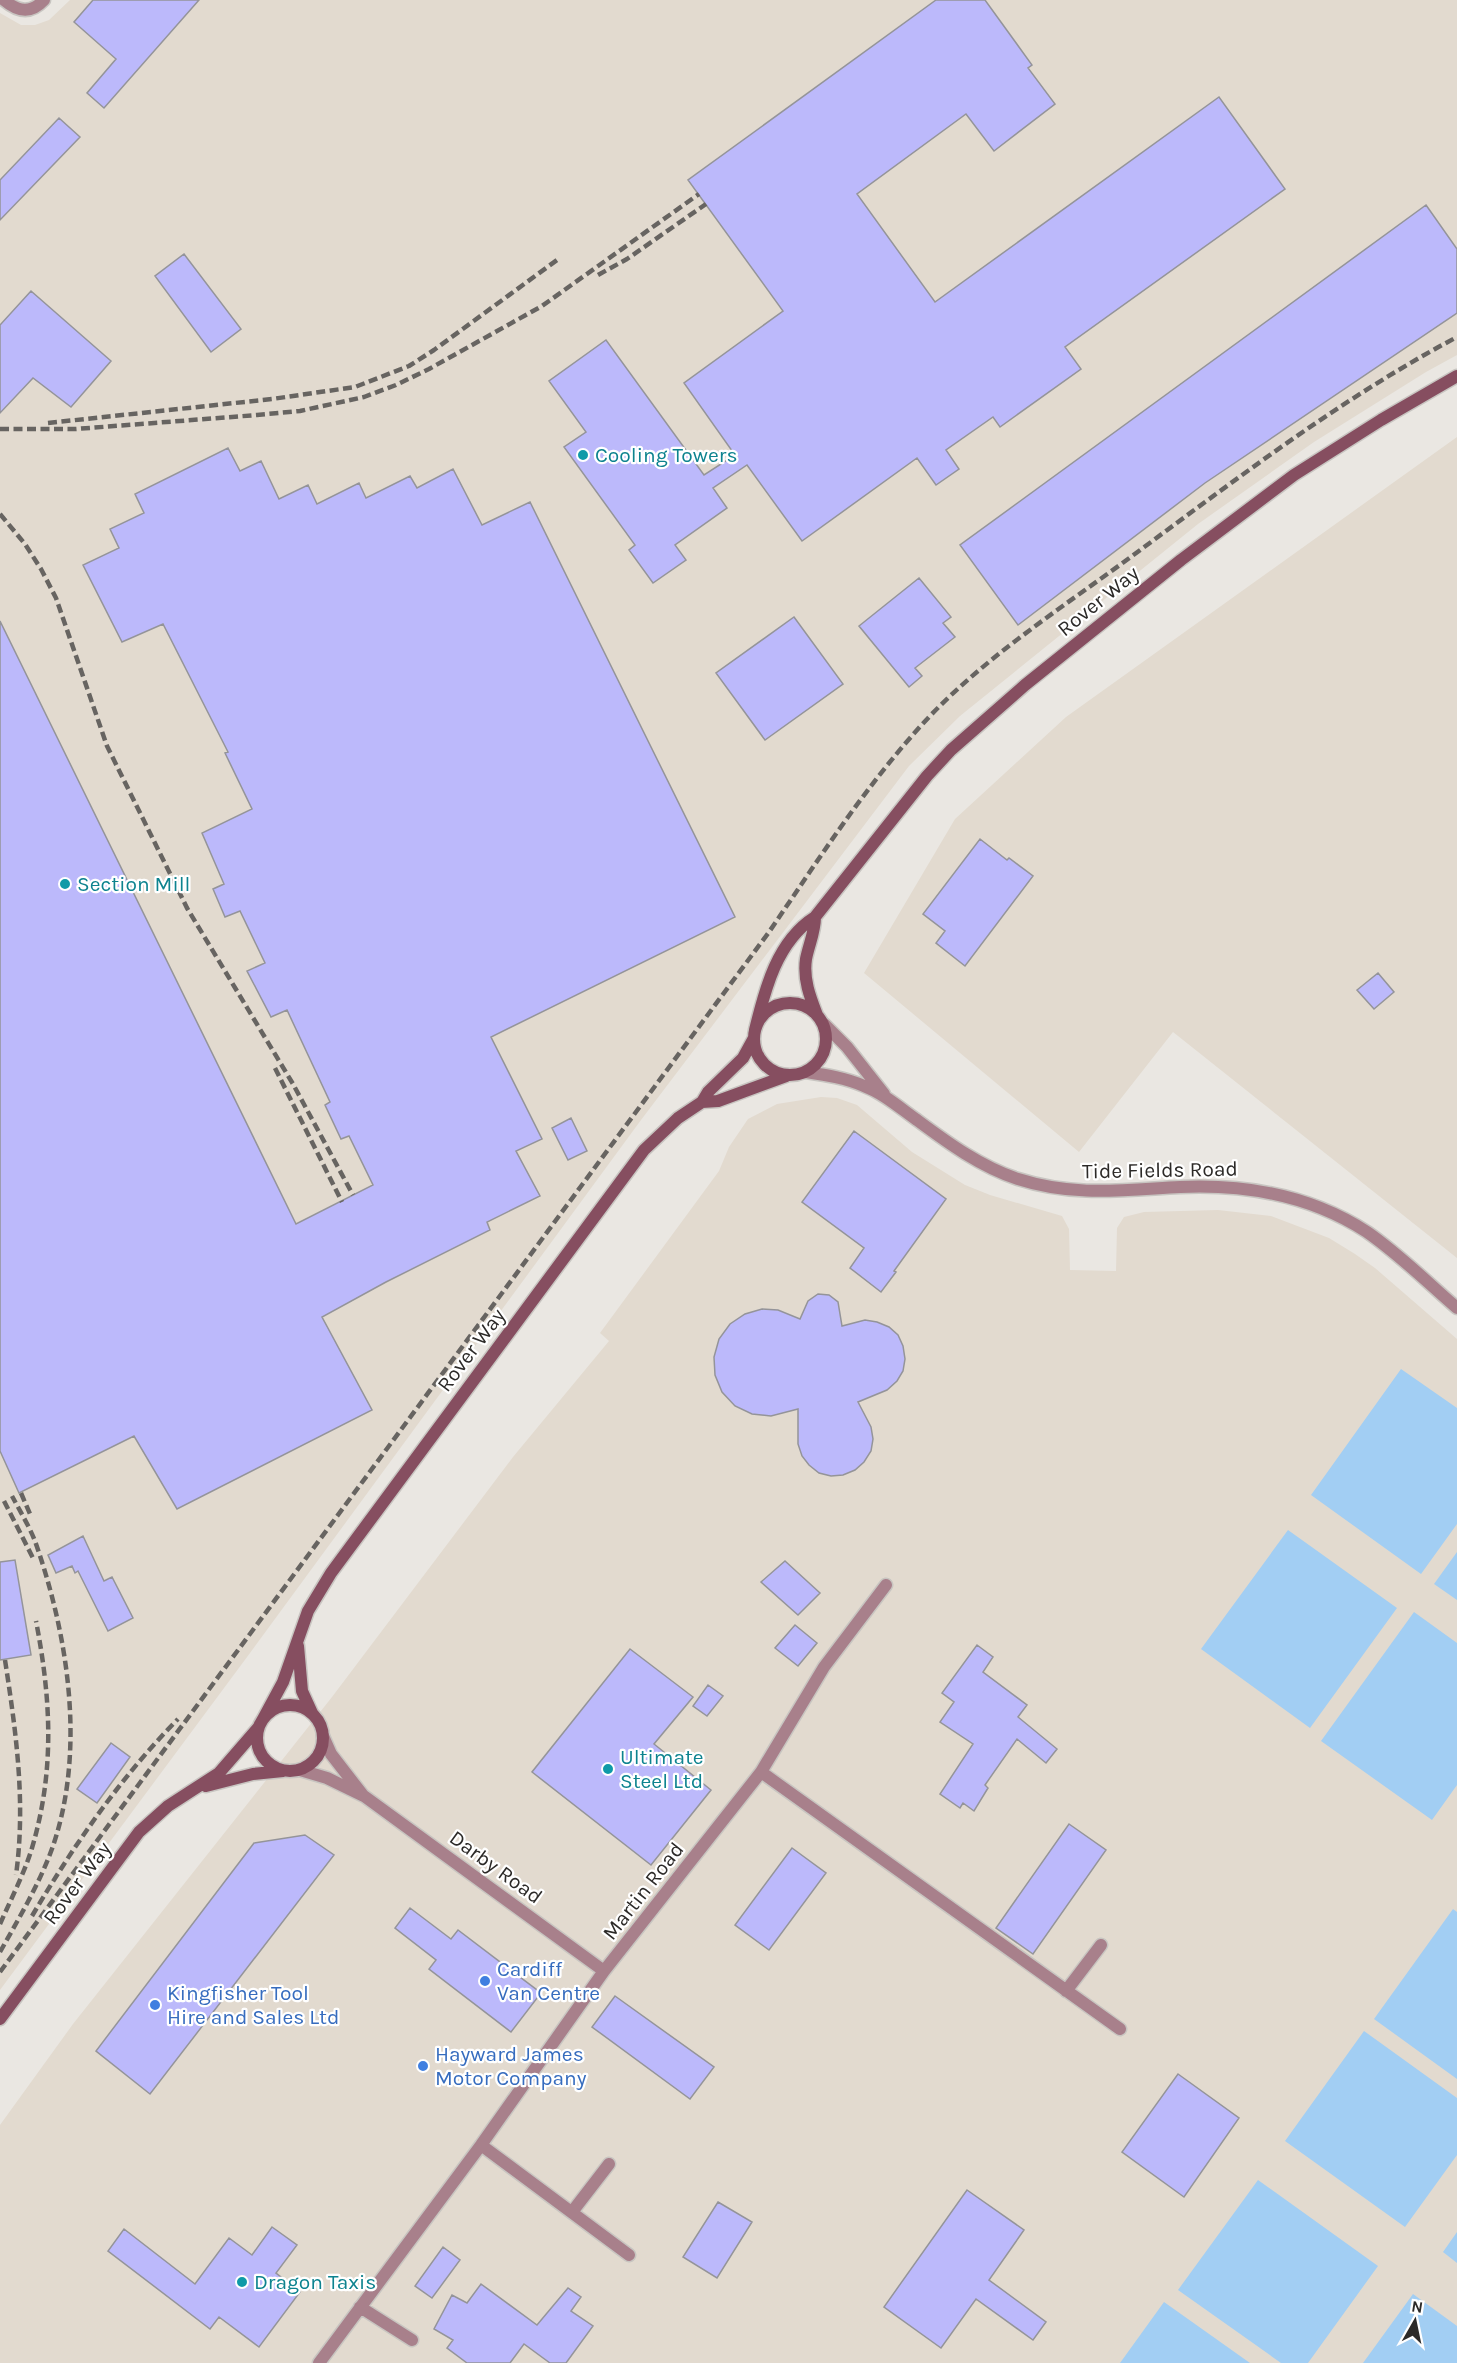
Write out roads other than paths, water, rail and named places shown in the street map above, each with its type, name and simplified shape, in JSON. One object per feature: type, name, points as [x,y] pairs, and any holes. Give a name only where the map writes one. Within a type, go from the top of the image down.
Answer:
[{"type":"street","points":[[4,0],[14,9],[23,11],[38,6],[44,0]]},
{"type":"street","name":"Rover Way","points":[[0,2019],[139,1832],[168,1806],[202,1786],[236,1757],[261,1723],[280,1690],[308,1611],[331,1573],[644,1150],[662,1132],[702,1102],[708,1092],[743,1058],[755,1034],[764,997],[780,957],[800,927],[816,917],[927,776],[951,750],[1025,685],[1181,560],[1286,481],[1381,420],[1457,376]]},
{"type":"street","name":"Rover Way","points":[[816,917],[815,931],[806,959],[806,975],[809,994],[820,1019]]},
{"type":"street","points":[[787,1003],[808,1008],[820,1019],[826,1035],[822,1057],[806,1072],[788,1076],[777,1073],[767,1066],[755,1051],[755,1034],[760,1020],[767,1012],[787,1003]]},
{"type":"street","name":"Tide Fields Road","points":[[820,1019],[847,1047],[889,1100]]},
{"type":"street","name":"Tide Fields Road","points":[[806,1072],[831,1076],[864,1086],[889,1100],[948,1143],[995,1171],[1043,1187],[1079,1192],[1231,1187],[1261,1190],[1304,1202],[1366,1232],[1457,1308]]},
{"type":"street","name":"Rover Way","points":[[702,1102],[718,1101],[759,1084],[788,1076]]},
{"type":"street","name":"Martin Road","points":[[319,2363],[481,2145],[604,1971],[761,1772],[824,1667],[886,1585]]},
{"type":"street","name":"Rover Way","points":[[298,1642],[302,1691],[312,1713]]},
{"type":"street","points":[[281,1706],[303,1707],[312,1713],[321,1727],[323,1736],[315,1760],[294,1770],[278,1769],[262,1757],[258,1748],[261,1723],[271,1711],[281,1706]]},
{"type":"street","name":"Darby Road","points":[[323,1736],[333,1758],[364,1796]]},
{"type":"street","name":"Rover Way","points":[[202,1786],[261,1773],[294,1770]]},
{"type":"street","name":"Darby Road","points":[[294,1770],[314,1773],[364,1796],[604,1971]]},
{"type":"street","points":[[761,1772],[1120,2030]]},
{"type":"street","points":[[1066,1991],[1101,1945]]},
{"type":"street","points":[[481,2145],[629,2255]]},
{"type":"street","points":[[572,2212],[609,2164]]},
{"type":"street","points":[[360,2307],[412,2340]]},
{"type":"water","points":[[1401,1369],[1457,1408],[1457,1524],[1421,1574],[1311,1495]]},
{"type":"water","points":[[1288,1530],[1397,1608],[1310,1728],[1201,1649]]},
{"type":"water","points":[[1457,1552],[1457,1600],[1434,1584]]},
{"type":"water","points":[[1414,1612],[1457,1643],[1457,1785],[1432,1820],[1321,1741]]},
{"type":"water","points":[[1453,1909],[1457,1912],[1457,2079],[1374,2019]]},
{"type":"water","points":[[1364,2031],[1457,2098],[1457,2155],[1405,2227],[1285,2141]]},
{"type":"water","points":[[1258,2180],[1378,2266],[1308,2363],[1281,2363],[1178,2290]]},
{"type":"water","points":[[1457,2232],[1457,2263],[1443,2252]]},
{"type":"water","points":[[1413,2294],[1457,2326],[1457,2363],[1363,2363]]},
{"type":"water","points":[[1164,2302],[1250,2363],[1120,2363]]},
{"type":"railway","points":[[0,429],[76,429],[257,415],[300,411],[364,397],[429,369],[542,306],[699,194]]},
{"type":"railway","points":[[598,275],[627,259],[706,204]]},
{"type":"railway","points":[[48,423],[272,399],[355,387],[409,366],[557,260]]},
{"type":"railway","points":[[0,1972],[769,932],[864,795],[906,742],[951,695],[1000,653],[1050,615],[1288,442],[1371,387],[1457,337]]},
{"type":"railway","points":[[0,514],[25,544],[56,598],[107,746],[187,908],[293,1084],[353,1195]]},
{"type":"railway","points":[[275,1068],[342,1202]]},
{"type":"railway","points":[[21,1493],[30,1514]]},
{"type":"railway","points":[[0,1952],[36,1887],[53,1846],[63,1809],[69,1771],[71,1732],[64,1653],[47,1577],[35,1541],[12,1496]]},
{"type":"railway","points":[[4,1501],[34,1560]]},
{"type":"railway","points":[[0,1924],[29,1858],[44,1791],[47,1762],[47,1707],[36,1621]]},
{"type":"railway","points":[[5,1660],[16,1740],[20,1794],[16,1875]]},
{"type":"railway","points":[[32,1916],[99,1813],[157,1741],[178,1719]]},
{"type":"place","name":"Cooling Towers","points":[[583,455]]},
{"type":"place","name":"Section Mill","points":[[65,884]]},
{"type":"place","name":"Ultimate Steel Ltd","points":[[608,1769]]},
{"type":"place","name":"Cardiff Van Centre","points":[[485,1981]]},
{"type":"place","name":"Kingfisher Tool Hire and Sales Ltd","points":[[155,2005]]},
{"type":"place","name":"Hayward James Motor Company","points":[[423,2066]]},
{"type":"place","name":"Dragon Taxis","points":[[242,2282]]}]
